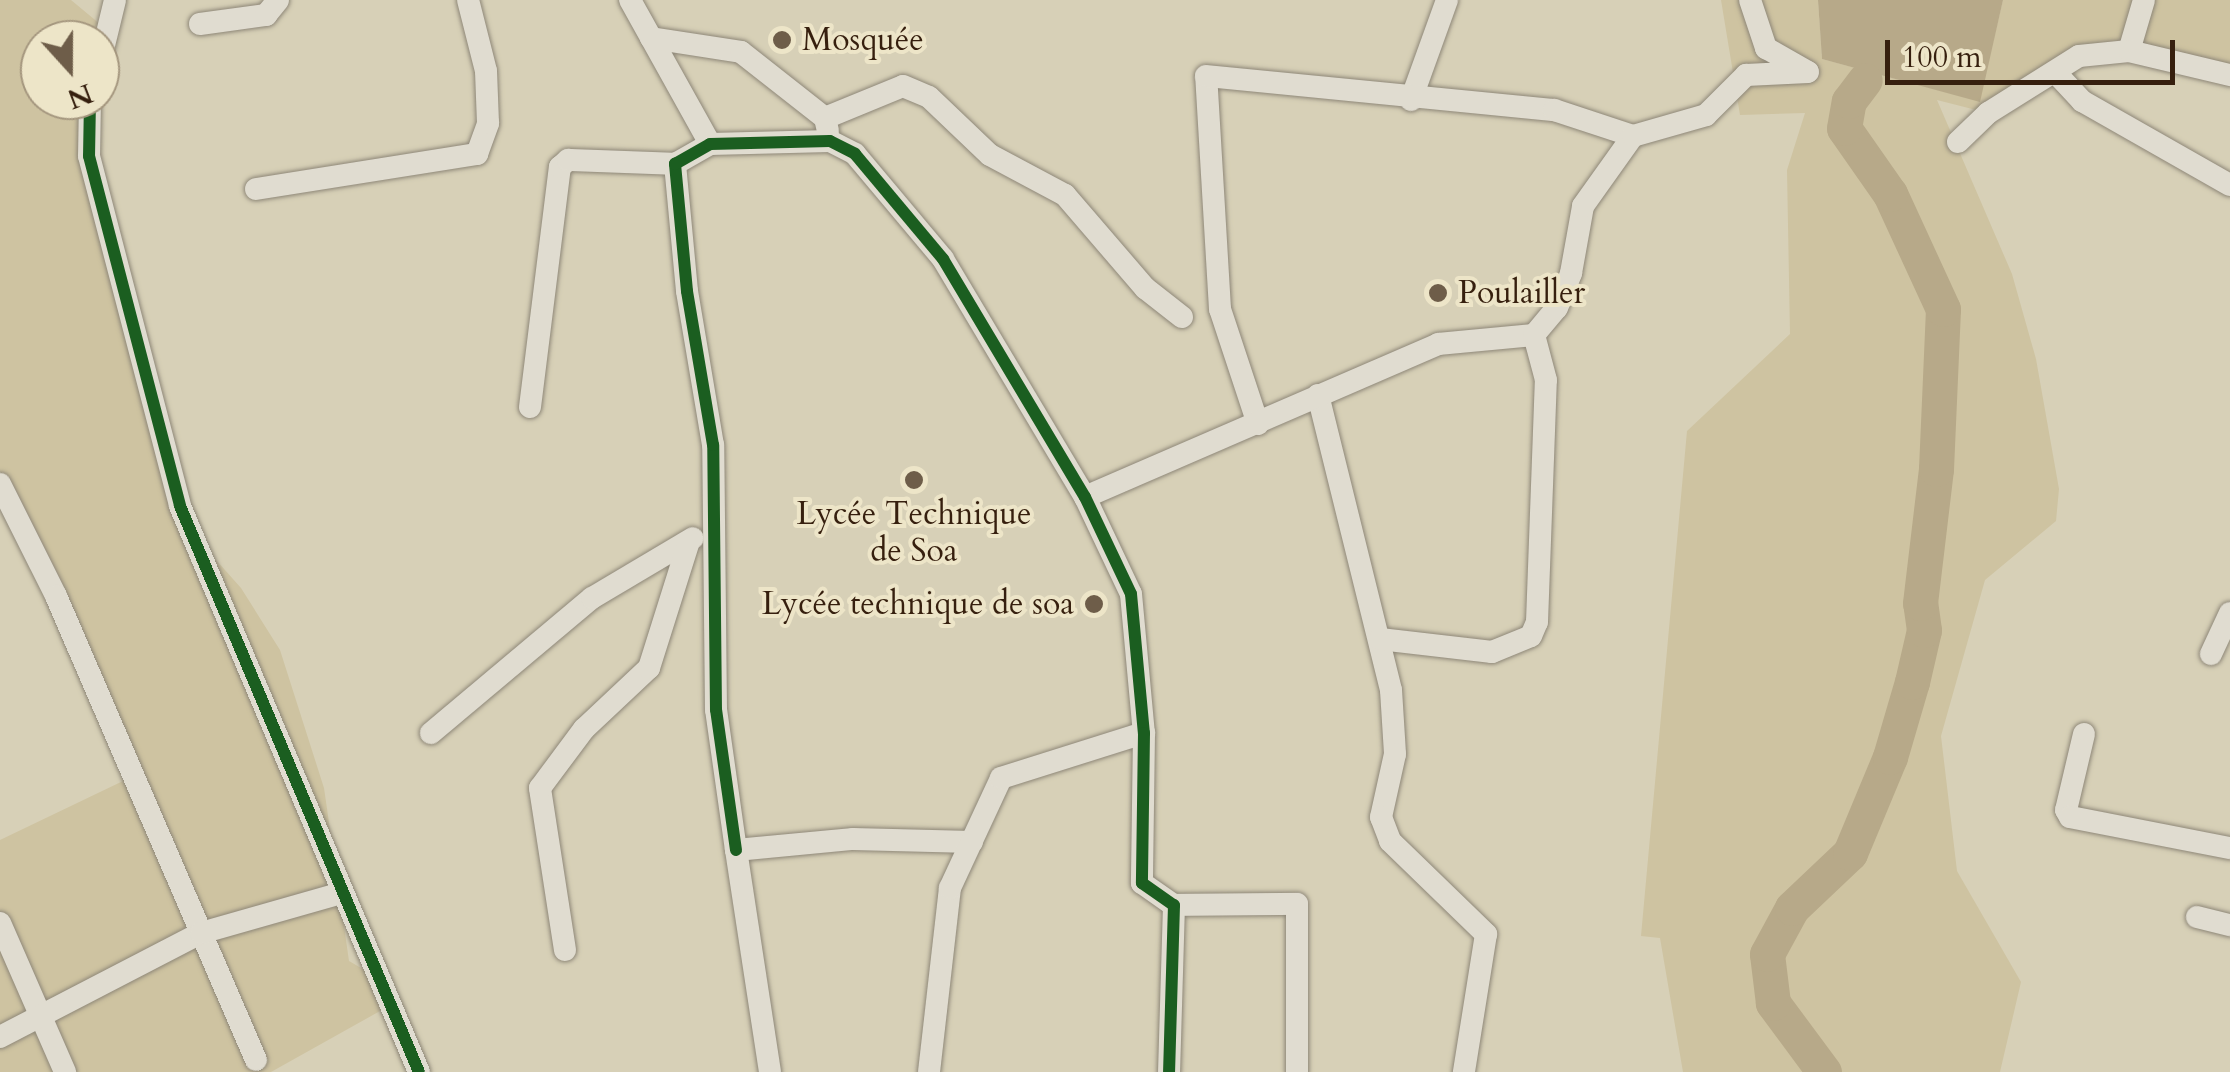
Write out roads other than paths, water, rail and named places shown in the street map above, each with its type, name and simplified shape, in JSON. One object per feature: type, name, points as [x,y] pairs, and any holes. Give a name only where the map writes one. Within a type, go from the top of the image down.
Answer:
[{"type":"street","points":[[200,24],[266,15],[278,0]]},
{"type":"street","points":[[256,188],[477,154],[488,123],[486,71],[468,0]]},
{"type":"street","points":[[630,0],[710,144]]},
{"type":"street","points":[[1411,100],[1446,0]]},
{"type":"street","points":[[1258,424],[1220,309],[1206,76],[1411,100],[1554,110],[1632,136],[1706,115],[1746,75],[1808,72],[1766,48],[1750,0]]},
{"type":"street","points":[[2129,52],[2144,0]]},
{"type":"street","points":[[651,38],[734,48],[855,154],[944,259],[1085,497],[1136,609],[1144,733],[1142,883],[1174,905],[1297,904],[1297,1072]]},
{"type":"street","points":[[1958,142],[1988,113],[2079,56],[2129,52],[2230,75]]},
{"type":"street","points":[[2055,72],[2082,101],[2230,185]]},
{"type":"street","points":[[530,407],[560,167],[568,160],[675,164],[710,144],[828,130],[903,86],[928,97],[990,155],[1065,195],[1145,288],[1182,317]]},
{"type":"street","points":[[90,120],[89,156],[180,506],[418,1072]]},
{"type":"street","points":[[1085,497],[1438,344],[1534,336],[1557,308],[1572,273],[1583,206],[1632,136]]},
{"type":"street","points":[[675,164],[686,292],[712,446],[716,710],[770,1072]]},
{"type":"street","points":[[1380,639],[1492,652],[1531,636],[1537,622],[1546,380],[1534,336]]},
{"type":"street","points":[[1318,395],[1380,639],[1396,737],[1380,816],[1390,840],[1486,934],[1464,1072]]},
{"type":"street","points":[[0,484],[56,596],[256,1060]]},
{"type":"street","points":[[431,734],[592,598],[714,526]]},
{"type":"street","points":[[565,950],[540,788],[584,728],[649,668],[689,541]]},
{"type":"street","points":[[2211,654],[2230,613]]},
{"type":"street","points":[[928,1072],[946,901],[1001,778],[1144,733]]},
{"type":"street","points":[[2084,734],[2066,810],[2070,817],[2230,848]]},
{"type":"street","points":[[736,850],[853,839],[972,842]]},
{"type":"street","points":[[0,1037],[201,932],[342,892]]},
{"type":"street","points":[[1169,1072],[1174,905]]},
{"type":"street","points":[[2197,918],[2230,926]]},
{"type":"street","points":[[0,923],[38,1019],[65,1072]]},
{"type":"waterway","points":[[1824,1072],[1773,1003],[1767,954],[1792,908],[1850,853],[1890,757],[1912,682],[1924,630],[1920,603],[1936,469],[1943,309],[1890,194],[1844,128],[1849,101],[1865,80]]},
{"type":"place","name":"Mosquée","points":[[782,40]]},
{"type":"place","name":"Poulailler","points":[[1438,293]]},
{"type":"place","name":"Lycée Technique de Soa","points":[[914,480]]},
{"type":"place","name":"Lycée technique de soa","points":[[1094,604]]}]
